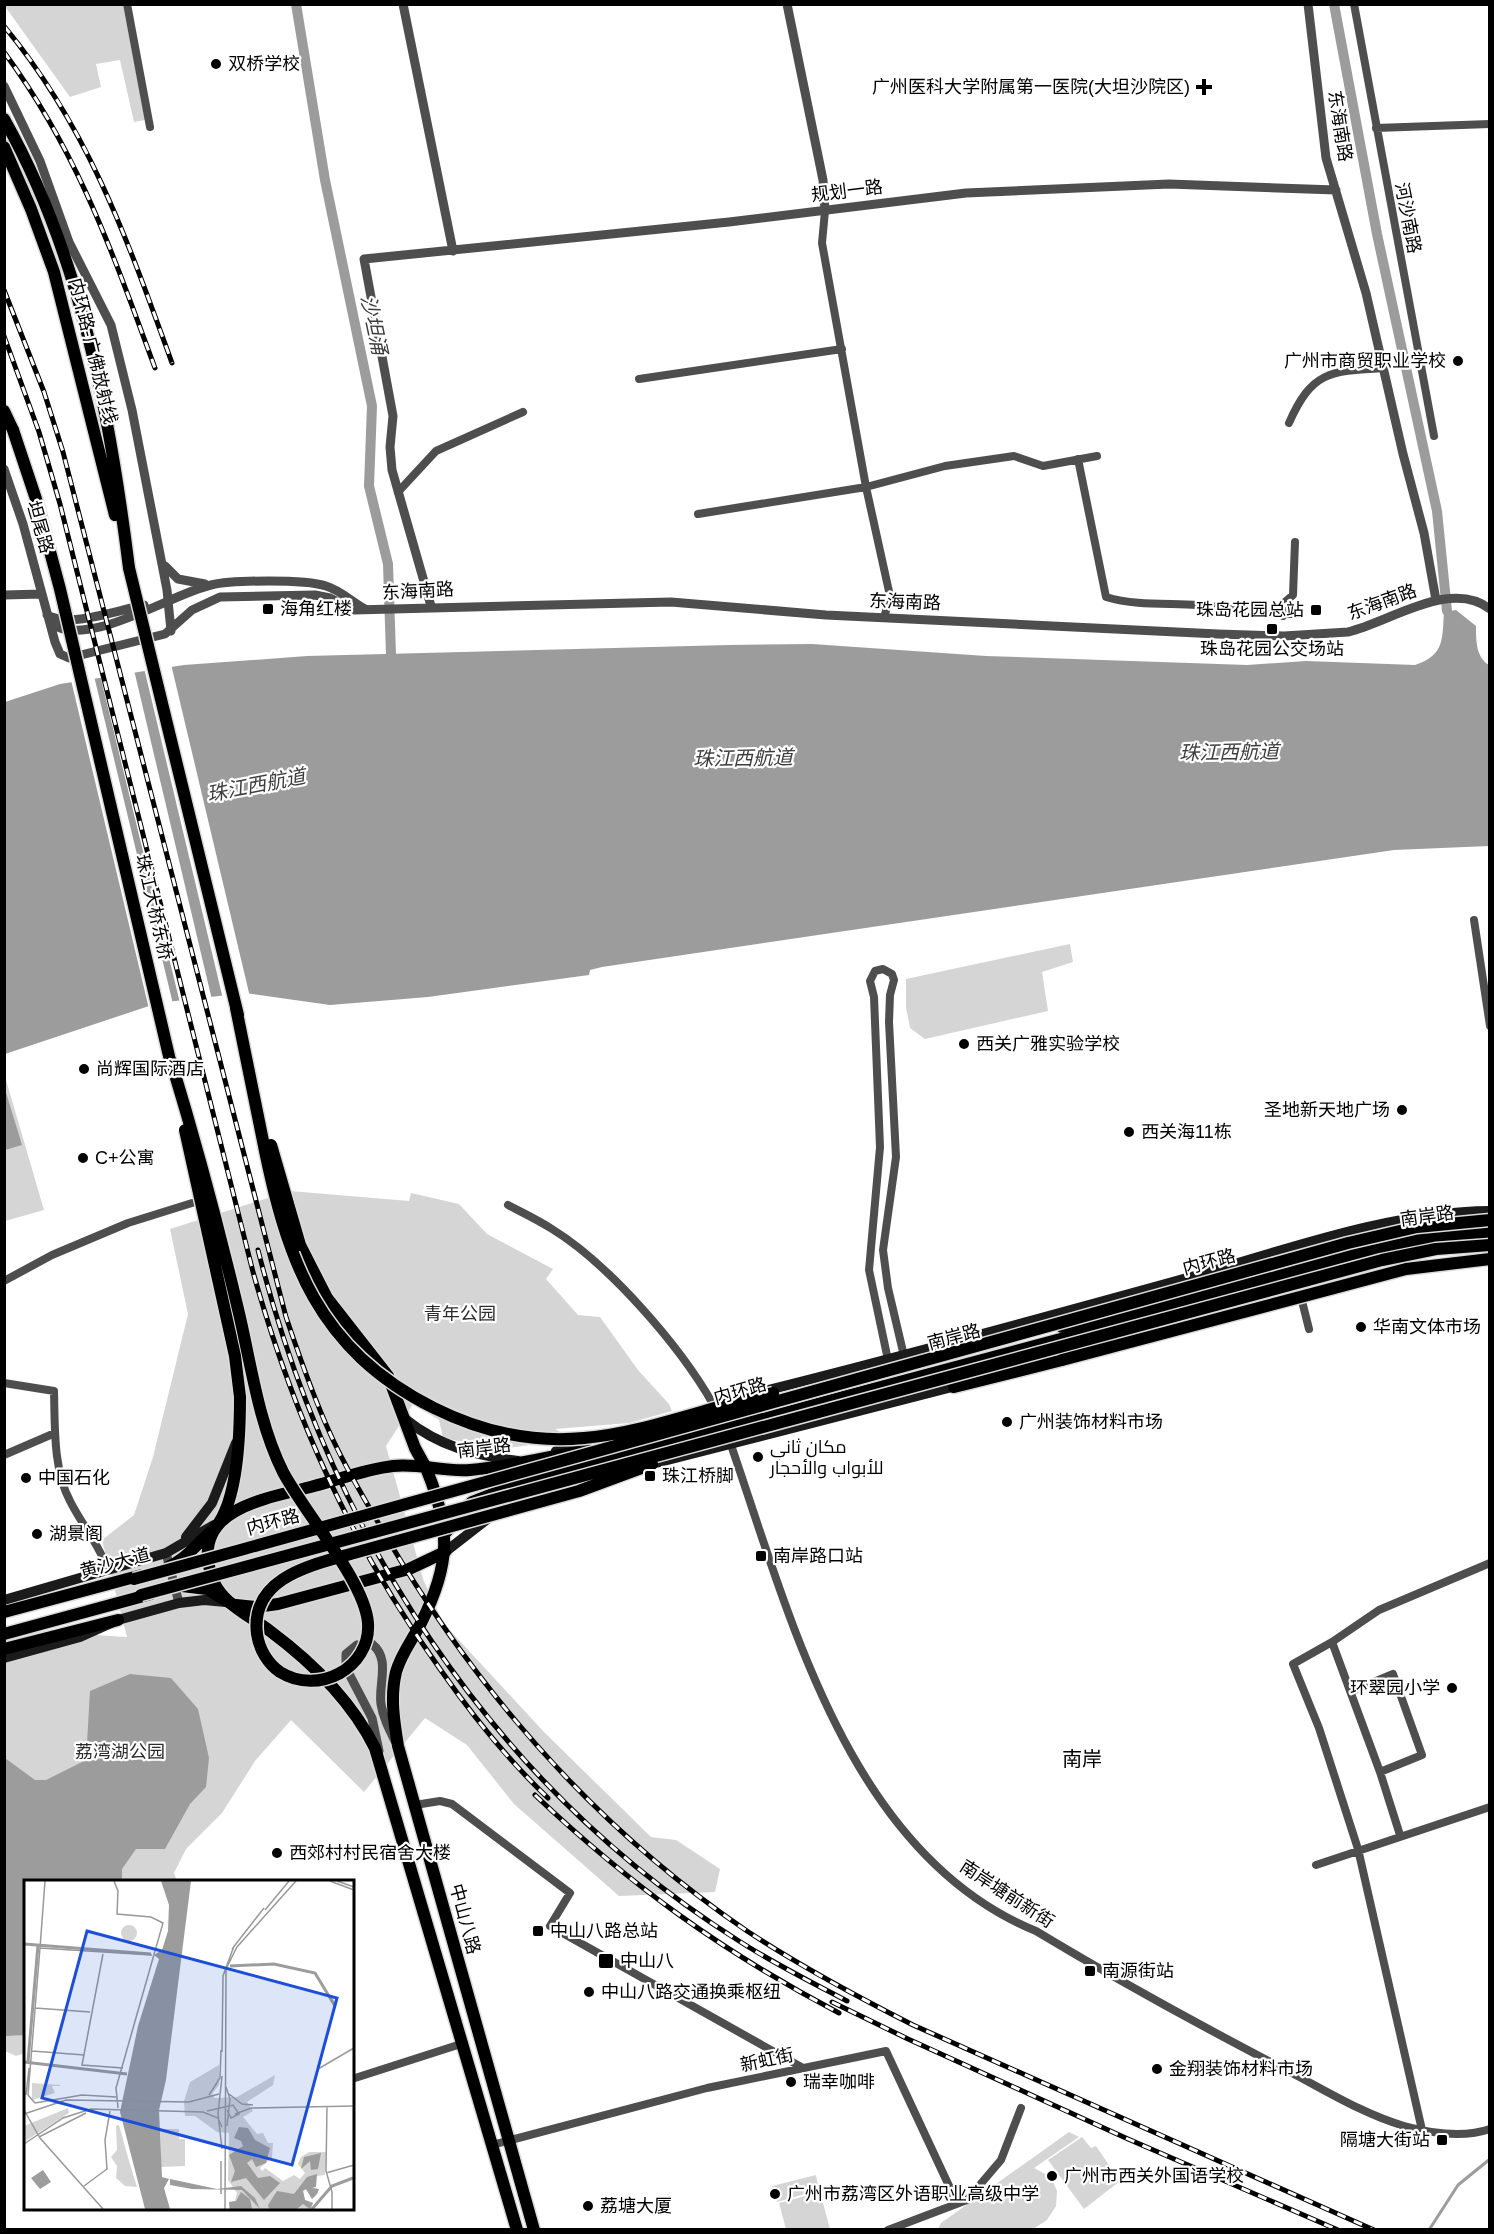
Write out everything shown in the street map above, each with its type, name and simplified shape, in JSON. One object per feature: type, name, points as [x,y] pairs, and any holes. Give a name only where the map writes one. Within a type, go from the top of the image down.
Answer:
[{"type":"main road","points":[[4,119],[50,218],[82,316],[117,469],[129,568],[236,1008],[277,1209],[287,1243],[303,1280],[344,1341],[380,1373],[421,1401],[454,1418],[494,1431],[542,1437],[582,1438],[614,1433],[886,1364],[904,1356],[1348,1233],[1410,1219],[1490,1211]]},
{"type":"main road","name":"内环路-广佛放射线","points":[[4,147],[54,272],[129,568]]},
{"type":"main road","points":[[4,411],[13,430]]},
{"type":"main road","points":[[4,417],[13,430]]},
{"type":"main road","name":"珠江大桥东桥","points":[[13,430],[36,500],[60,589],[171,1061],[235,1356],[240,1397],[238,1437],[231,1489],[208,1548],[208,1560],[218,1589],[232,1604]]},
{"type":"main road","name":"中山八路","points":[[236,1008],[300,1245],[327,1298],[388,1376],[415,1448],[439,1501],[446,1533],[446,1552],[438,1587],[397,1671],[392,1707],[398,1746],[534,2229]]},
{"type":"main road","points":[[171,1061],[207,1183],[270,1442],[289,1484],[334,1552],[339,1561],[356,1587],[366,1611],[368,1634],[348,1669],[330,1678],[309,1681],[281,1672],[262,1651],[256,1622],[263,1597],[278,1581],[291,1574],[327,1561],[336,1558],[345,1555],[579,1491],[704,1438],[731,1445]]},
{"type":"main road","name":"内环路","points":[[4,1613],[497,1480],[886,1364],[1383,1234],[1417,1227],[1490,1220]]},
{"type":"main road","name":"南岸路","points":[[446,1533],[466,1508],[482,1497],[651,1448],[704,1438],[976,1362],[1386,1252],[1490,1227]]},
{"type":"main road","name":"南岸路","points":[[220,1522],[249,1505],[395,1466],[457,1470],[480,1468],[614,1444],[1377,1242],[1457,1234],[1490,1238]]},
{"type":"main road","points":[[954,1388],[982,1375],[1299,1286],[1410,1258],[1490,1247]]},
{"type":"main road","name":"内环路","points":[[4,1633],[704,1438],[1382,1260],[1436,1250],[1490,1247]]},
{"type":"main road","points":[[4,1648],[178,1603],[213,1600],[250,1607],[278,1604],[409,1569],[446,1552],[486,1520],[512,1505],[683,1456],[954,1388],[1406,1269],[1490,1258]]},
{"type":"main road","points":[[1152,1315],[1181,1319]]},
{"type":"main road","points":[[954,1388],[976,1362]]},
{"type":"main road","points":[[405,1419],[426,1434],[456,1449],[522,1461],[713,1404],[886,1364]]},
{"type":"main road","points":[[200,1533],[238,1437]]},
{"type":"main road","points":[[651,1448],[683,1456]]},
{"type":"main road","points":[[181,1552],[212,1503]]},
{"type":"main road","points":[[7,1598],[166,1553],[181,1552],[200,1533],[220,1522]]},
{"type":"main road","name":"黄沙大道","points":[[4,1613],[170,1567],[181,1552],[220,1522]]},
{"type":"main road","points":[[4,1633],[175,1587],[199,1587],[232,1604]]},
{"type":"main road","name":"中山八路","points":[[232,1604],[295,1650],[335,1689],[364,1728],[382,1764],[517,2229]]},
{"type":"main road","points":[[4,1658],[80,1637],[118,1620]]},
{"type":"street","points":[[127,4],[150,127]]},
{"type":"street","points":[[404,4],[453,251]]},
{"type":"street","points":[[787,4],[823,180],[825,211],[822,243],[866,487],[890,596],[884,618]]},
{"type":"street","name":"东海南路","points":[[1308,4],[1322,135],[1359,266],[1406,470],[1440,599]]},
{"type":"street","name":"河沙南路","points":[[1354,4],[1434,436]]},
{"type":"street","points":[[4,86],[40,160],[69,242],[111,325],[132,410],[162,562],[169,599],[171,631]]},
{"type":"street","points":[[1376,128],[1490,124]]},
{"type":"street","name":"规划一路","points":[[399,492],[390,459],[393,417],[364,259],[825,211],[966,193],[1169,184],[1336,190]]},
{"type":"street","points":[[639,379],[842,349]]},
{"type":"street","points":[[1289,423],[1300,397],[1311,385],[1342,370],[1384,368]]},
{"type":"street","points":[[431,606],[399,492],[436,451],[523,412]]},
{"type":"street","points":[[698,513],[866,487],[945,466],[1014,456],[1043,466],[1097,456]]},
{"type":"street","points":[[1078,459],[1106,597],[1122,602],[1198,605],[1283,616],[1300,613]]},
{"type":"street","name":"坦尾路","points":[[4,469],[42,594]]},
{"type":"street","points":[[1283,616],[1285,602],[1293,595],[1295,542]]},
{"type":"street","points":[[162,562],[178,579],[213,584]]},
{"type":"street","name":"东海南路","points":[[49,619],[76,619],[169,599],[213,584],[323,585],[367,610]]},
{"type":"street","points":[[4,595],[42,594]]},
{"type":"street","name":"东海南路","points":[[42,594],[57,649],[63,657],[69,658],[112,649],[171,631],[192,610],[209,601],[231,596],[315,595],[330,598],[354,610],[431,606],[671,602],[884,618],[1250,636],[1332,635],[1363,628],[1440,599],[1473,598],[1490,609]]},
{"type":"street","points":[[1474,920],[1490,1026]]},
{"type":"street","points":[[886,1364],[869,1270],[880,1147],[874,997],[870,981],[875,971],[883,969],[892,974],[894,980],[890,995],[889,1022],[896,1157],[883,1250],[888,1288],[904,1356]]},
{"type":"street","points":[[4,1281],[52,1255],[128,1223],[192,1203]]},
{"type":"street","points":[[508,1205],[554,1230],[590,1258],[630,1297],[675,1349],[713,1404]]},
{"type":"street","points":[[1456,1213],[1457,1234]]},
{"type":"street","points":[[1299,1286],[1309,1329]]},
{"type":"street","points":[[4,1383],[54,1391],[56,1449],[68,1499],[102,1552],[108,1570]]},
{"type":"street","points":[[4,1455],[55,1433]]},
{"type":"street","name":"南岸塘前新街","points":[[731,1445],[779,1589],[835,1724],[882,1802],[930,1858],[962,1886],[1018,1923],[1036,1931],[1168,2008],[1348,2102],[1404,2126],[1422,2130],[1468,2134],[1490,2129]]},
{"type":"street","points":[[480,1468],[476,1482],[482,1497]]},
{"type":"street","points":[[166,1553],[178,1603]]},
{"type":"street","points":[[1422,2130],[1358,1849],[1319,1728],[1293,1664],[1332,1642],[1379,1610],[1490,1563]]},
{"type":"street","points":[[1332,1642],[1352,1691],[1400,1835]]},
{"type":"street","points":[[382,1764],[372,1718],[345,1665],[345,1656],[357,1645],[372,1644],[381,1655],[381,1706],[398,1746]]},
{"type":"street","points":[[1352,1691],[1393,1674],[1422,1755],[1380,1772]]},
{"type":"street","points":[[415,1806],[440,1801],[452,1804],[570,1893],[550,1926],[803,2068]]},
{"type":"street","points":[[1316,1865],[1358,1849],[1490,1807]]},
{"type":"street","points":[[354,2078],[464,2043]]},
{"type":"street","name":"新虹街","points":[[492,2145],[707,2088],[886,2051],[957,2203]]},
{"type":"street","points":[[888,2229],[967,2200],[1001,2160],[1021,2108]]},
{"type":"green space","points":[[4,5],[123,5],[145,120],[134,122],[120,60],[96,64],[101,87],[70,97]]},
{"type":"green space","points":[[1070,944],[1073,962],[1042,972],[1048,1011],[925,1039],[910,1028],[906,1007],[906,979]]},
{"type":"green space","points":[[4,1073],[44,1210],[5,1221],[4,1221]]},
{"type":"green space","points":[[290,1191],[409,1201],[411,1193],[459,1204],[487,1234],[553,1269],[546,1279],[578,1315],[600,1317],[638,1370],[669,1404],[672,1411],[629,1423],[555,1429],[573,1439],[501,1449],[443,1438],[439,1420],[413,1404],[386,1446],[423,1579],[444,1624],[544,1732],[651,1837],[676,1840],[720,1869],[715,1892],[619,1896],[514,1804],[467,1745],[425,1718],[364,1792],[291,1720],[255,1761],[222,1813],[186,1849],[174,1873],[177,1880],[24,1880],[24,2053],[16,2056],[5,2051],[5,1660],[95,1635],[127,1637],[102,1540],[134,1515],[153,1457],[188,1314],[170,1229]]},
{"type":"green space","points":[[1069,2132],[1079,2137],[1034,2168],[1051,2177],[1057,2191],[1056,2206],[1047,2220],[1033,2229],[938,2229],[941,2223]]},
{"type":"green space","points":[[1082,2137],[1091,2148],[1096,2146],[1120,2181],[1084,2209],[1048,2160]]},
{"type":"green space","points":[[816,2175],[819,2190],[777,2202],[772,2186]]},
{"type":"green space","points":[[820,2192],[830,2229],[786,2229],[779,2203]]},
{"type":"water","name":"珠江西航道","points":[[1456,610],[1476,626],[1479,653],[1489,665],[1489,846],[1394,850],[602,967],[590,970],[589,975],[428,997],[330,1005],[245,993],[158,1003],[5,1054],[5,702],[60,684],[184,665],[307,656],[729,645],[812,644],[986,656],[1247,665],[1306,661],[1415,665],[1425,661],[1437,651],[1442,638],[1444,612]]},
{"type":"water","points":[[4,1086],[22,1145],[5,1150],[4,1150]]},
{"type":"water","points":[[130,1674],[171,1678],[198,1709],[209,1758],[206,1787],[190,1804],[165,1849],[136,1849],[122,1869],[122,1880],[24,1880],[24,2035],[5,2036],[5,1758],[35,1780],[46,1780],[86,1760],[90,1691]]},
{"type":"pier","points":[[171,664],[250,997],[223,999],[144,668]]},
{"type":"pier","points":[[134,670],[212,1000],[180,1003],[100,675]]},
{"type":"pier","points":[[94,676],[173,1004],[149,1009],[71,680]]},
{"type":"waterway","name":"沙坦涌","points":[[296,4],[325,180],[372,406],[369,486],[388,564],[391,655]]},
{"type":"waterway","points":[[1334,4],[1377,234],[1437,511],[1447,611]]},
{"type":"waterway","points":[[1429,2230],[1458,2185],[1490,2159]]},
{"type":"railway","points":[[4,26],[34,65],[83,145],[139,273],[172,363]]},
{"type":"railway","points":[[4,52],[30,90],[73,166],[108,244],[155,368]]},
{"type":"railway","points":[[4,290],[44,392],[63,452],[286,1317],[317,1403],[356,1485],[423,1595],[461,1651],[545,1755],[591,1803],[640,1849],[692,1891],[767,1944],[828,1980],[913,2025],[1374,2230]]},
{"type":"railway","points":[[4,336],[39,432],[60,504],[253,1272],[287,1378],[307,1429],[353,1528],[408,1623],[477,1720],[518,1768],[548,1798]]},
{"type":"railway","points":[[258,1250],[289,1354],[328,1454],[376,1551],[432,1642],[497,1728],[569,1807],[650,1878],[739,1941],[847,2001]]},
{"type":"railway","points":[[535,1795],[606,1858],[679,1915],[756,1966],[839,2013]]},
{"type":"railway","points":[[832,2002],[1128,2139],[1338,2230]]},
{"type":"place","name":"双桥学校","points":[[216,64]]},
{"type":"place","name":"广州医科大学附属第一医院(大坦沙院区)","points":[[1204,87]]},
{"type":"place","name":"广州市商贸职业学校","points":[[1458,361]]},
{"type":"place","name":"海角红楼","points":[[268,609]]},
{"type":"place","name":"珠岛花园总站","points":[[1316,610]]},
{"type":"place","name":"珠岛花园公交场站","points":[[1272,629]]},
{"type":"place","name":"西关广雅实验学校","points":[[964,1044]]},
{"type":"place","name":"尚辉国际酒店","points":[[84,1069]]},
{"type":"place","name":"圣地新天地广场","points":[[1402,1110]]},
{"type":"place","name":"西关海11栋","points":[[1129,1132]]},
{"type":"place","name":"C+公寓","points":[[83,1158]]},
{"type":"place","name":"华南文体市场","points":[[1361,1327]]},
{"type":"place","name":"广州装饰材料市场","points":[[1007,1422]]},
{"type":"place","name":"مكان ثاني للأبواب والأحجار","points":[[758,1457]]},
{"type":"place","name":"珠江桥脚","points":[[650,1476]]},
{"type":"place","name":"中国石化","points":[[26,1478]]},
{"type":"place","name":"湖景阁","points":[[37,1534]]},
{"type":"place","name":"南岸路口站","points":[[761,1556]]},
{"type":"place","name":"环翠园小学","points":[[1452,1688]]},
{"type":"place","name":"西郊村村民宿舍大楼","points":[[277,1853]]},
{"type":"place","name":"中山八路总站","points":[[538,1931]]},
{"type":"place","name":"中山八","points":[[606,1961]]},
{"type":"place","name":"南源街站","points":[[1090,1971]]},
{"type":"place","name":"中山八路交通换乘枢纽","points":[[589,1992]]},
{"type":"place","name":"金翔装饰材料市场","points":[[1157,2069]]},
{"type":"place","name":"瑞幸咖啡","points":[[791,2082]]},
{"type":"place","name":"隔塘大街站","points":[[1442,2140]]},
{"type":"place","name":"广州市西关外国语学校","points":[[1052,2176]]},
{"type":"place","name":"广州市荔湾区外语职业高级中学","points":[[775,2194]]},
{"type":"place","name":"荔塘大厦","points":[[588,2206]]},
{"type":"district","name":"南岸","points":[[1082,1759]]},
{"type":"park label","name":"青年公园","points":[[460,1314]]},
{"type":"park label","name":"荔湾湖公园","points":[[120,1752]]}]
